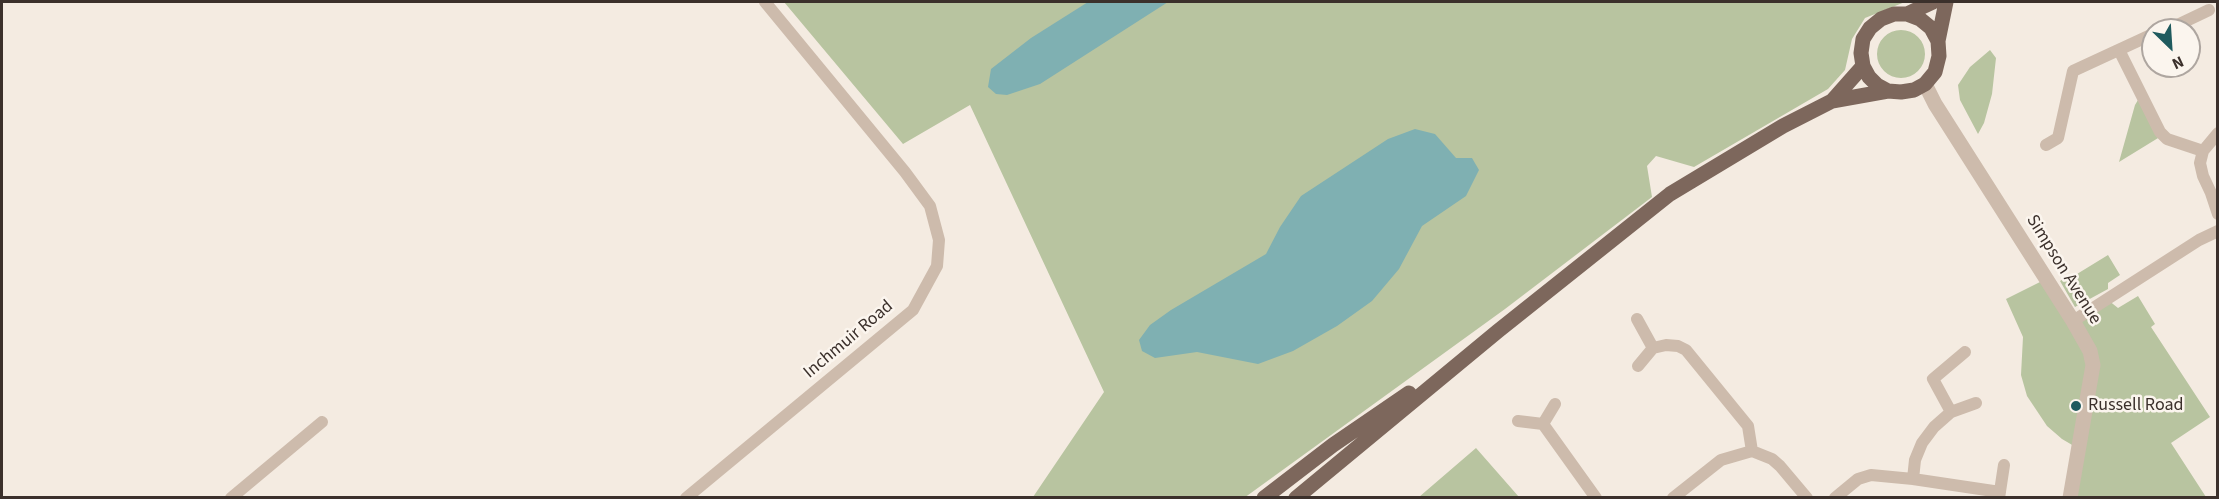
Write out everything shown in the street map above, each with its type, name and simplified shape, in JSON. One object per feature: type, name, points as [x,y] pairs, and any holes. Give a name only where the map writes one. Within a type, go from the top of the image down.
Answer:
[{"type":"main road","points":[[1907,14],[1933,2]]},
{"type":"main road","points":[[1296,498],[1497,331],[1670,194],[1783,126],[1832,101],[1888,91],[1914,90],[1925,84],[1935,72],[1939,56],[1938,41],[1946,2]]},
{"type":"main road","points":[[1888,91],[1869,77],[1863,66],[1861,53],[1863,39],[1870,28],[1881,19],[1894,14],[1907,14],[1920,19],[1931,28],[1938,41]]},
{"type":"main road","points":[[1832,101],[1863,66]]},
{"type":"main road","points":[[1264,498],[1333,445],[1497,331]]},
{"type":"street","name":"Inchmuir Road","points":[[686,498],[913,310],[938,266],[939,240],[930,206],[905,172],[765,2]]},
{"type":"street","points":[[2193,18],[2209,10]]},
{"type":"street","points":[[2046,145],[2058,138],[2073,71],[2141,40]]},
{"type":"street","points":[[2119,50],[2160,132],[2167,139],[2203,151]]},
{"type":"street","name":"Simpson Avenue","points":[[1925,84],[1935,104],[2090,351],[2093,365],[2070,498]]},
{"type":"street","points":[[2217,133],[2203,151],[2200,163],[2217,214]]},
{"type":"street","points":[[2073,321],[2199,240],[2217,231]]},
{"type":"street","points":[[1637,319],[1653,348]]},
{"type":"street","points":[[1638,366],[1653,348],[1666,345],[1678,346],[1686,350],[1748,426],[1752,451]]},
{"type":"street","points":[[1951,412],[1933,379],[1965,352]]},
{"type":"street","points":[[1914,479],[1915,460],[1922,443],[1934,427],[1951,412],[1976,403]]},
{"type":"street","points":[[1543,424],[1555,404]]},
{"type":"street","points":[[1518,421],[1543,424],[1596,498]]},
{"type":"street","points":[[231,498],[322,422]]},
{"type":"street","points":[[1673,498],[1721,460],[1752,451],[1772,459],[1807,498]]},
{"type":"street","points":[[1835,498],[1858,479],[1872,475],[1914,479],[1972,493],[1999,495],[2004,465]]},
{"type":"green space","points":[[784,2],[1905,2],[1865,18],[1852,39],[1845,70],[1828,89],[1694,167],[1656,156],[1647,166],[1652,197],[1505,309],[1244,498],[1033,497],[1104,392],[970,105],[903,144]]},
{"type":"green space","points":[[1901,30],[1918,37],[1925,54],[1918,71],[1901,78],[1884,71],[1877,54],[1884,37]]},
{"type":"green space","points":[[1990,50],[1996,58],[1992,94],[1984,123],[1978,134],[1960,100],[1958,85],[1970,67]]},
{"type":"green space","points":[[2141,95],[2163,135],[2119,162],[2135,105]]},
{"type":"green space","points":[[2108,255],[2120,275],[2108,283],[2108,289],[2075,307],[2060,281],[2071,274],[2077,274]]},
{"type":"green space","points":[[2046,279],[2073,321],[2108,300],[2118,308],[2138,296],[2155,324],[2151,327],[2210,417],[2171,443],[2206,497],[2070,497],[2079,449],[2062,439],[2047,426],[2027,396],[2021,375],[2023,337],[2006,299]]},
{"type":"green space","points":[[1476,448],[1519,497],[1419,497]]},
{"type":"water","points":[[1088,2],[1168,2],[1040,84],[1007,95],[996,94],[988,87],[991,69],[1031,38]]},
{"type":"water","points":[[1415,129],[1435,134],[1456,158],[1472,158],[1479,170],[1466,196],[1422,226],[1399,269],[1372,301],[1337,326],[1293,351],[1258,364],[1197,352],[1155,358],[1142,351],[1139,340],[1150,325],[1171,310],[1266,254],[1280,227],[1301,196],[1388,139]]},
{"type":"place","name":"Russell Road","points":[[2076,406]]}]
